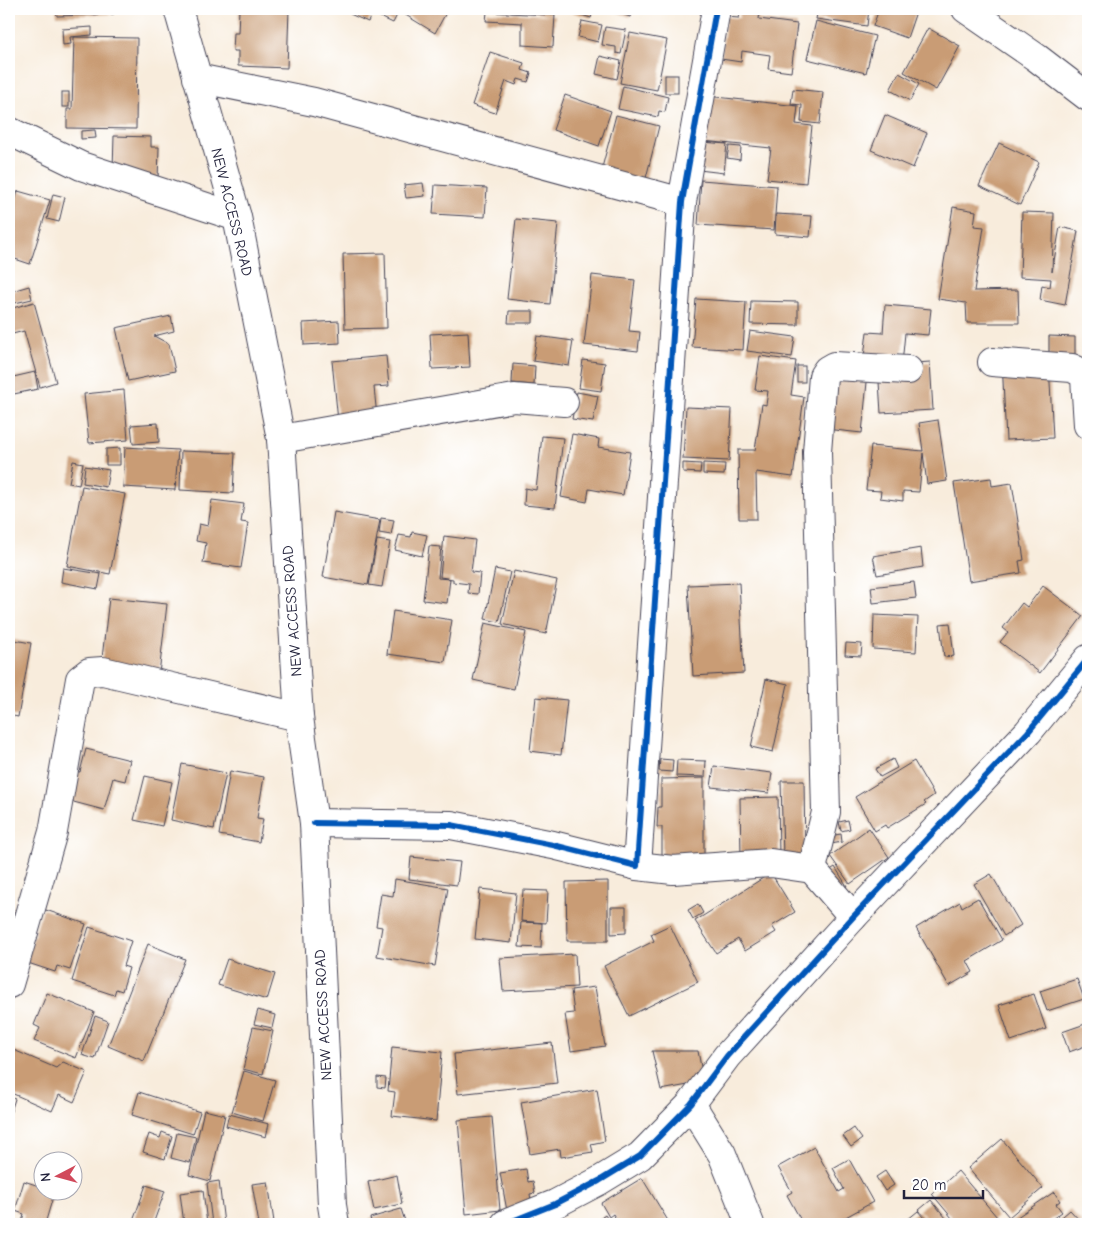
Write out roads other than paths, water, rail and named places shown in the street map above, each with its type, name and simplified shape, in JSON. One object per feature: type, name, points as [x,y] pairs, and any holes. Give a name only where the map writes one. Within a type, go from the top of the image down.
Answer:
[{"type":"street","name":"NEW ACCESS ROAD","points":[[178,9],[196,78],[237,217],[281,439],[299,718],[314,823],[332,1205],[335,1224]]},
{"type":"street","points":[[637,866],[682,202],[716,9]]},
{"type":"street","points":[[966,9],[1037,58],[1088,97]]},
{"type":"street","points":[[196,78],[314,102],[682,202]]},
{"type":"street","points":[[9,131],[81,166],[237,217]]},
{"type":"street","points":[[992,362],[1072,368],[1080,372],[1085,378],[1088,425]]},
{"type":"street","points":[[812,869],[826,812],[817,452],[823,376],[826,370],[834,366],[908,370]]},
{"type":"street","points":[[281,439],[514,398],[564,402]]},
{"type":"street","points":[[505,1224],[555,1204],[599,1182],[640,1156],[691,1104],[727,1056],[853,917],[1028,732],[1088,659]]},
{"type":"street","points":[[9,984],[53,832],[80,679],[89,672],[103,671],[299,718]]},
{"type":"street","points":[[314,823],[451,825],[553,845],[637,866],[673,870],[771,863],[812,869],[853,917]]},
{"type":"street","points":[[691,1104],[722,1154],[750,1224]]}]
